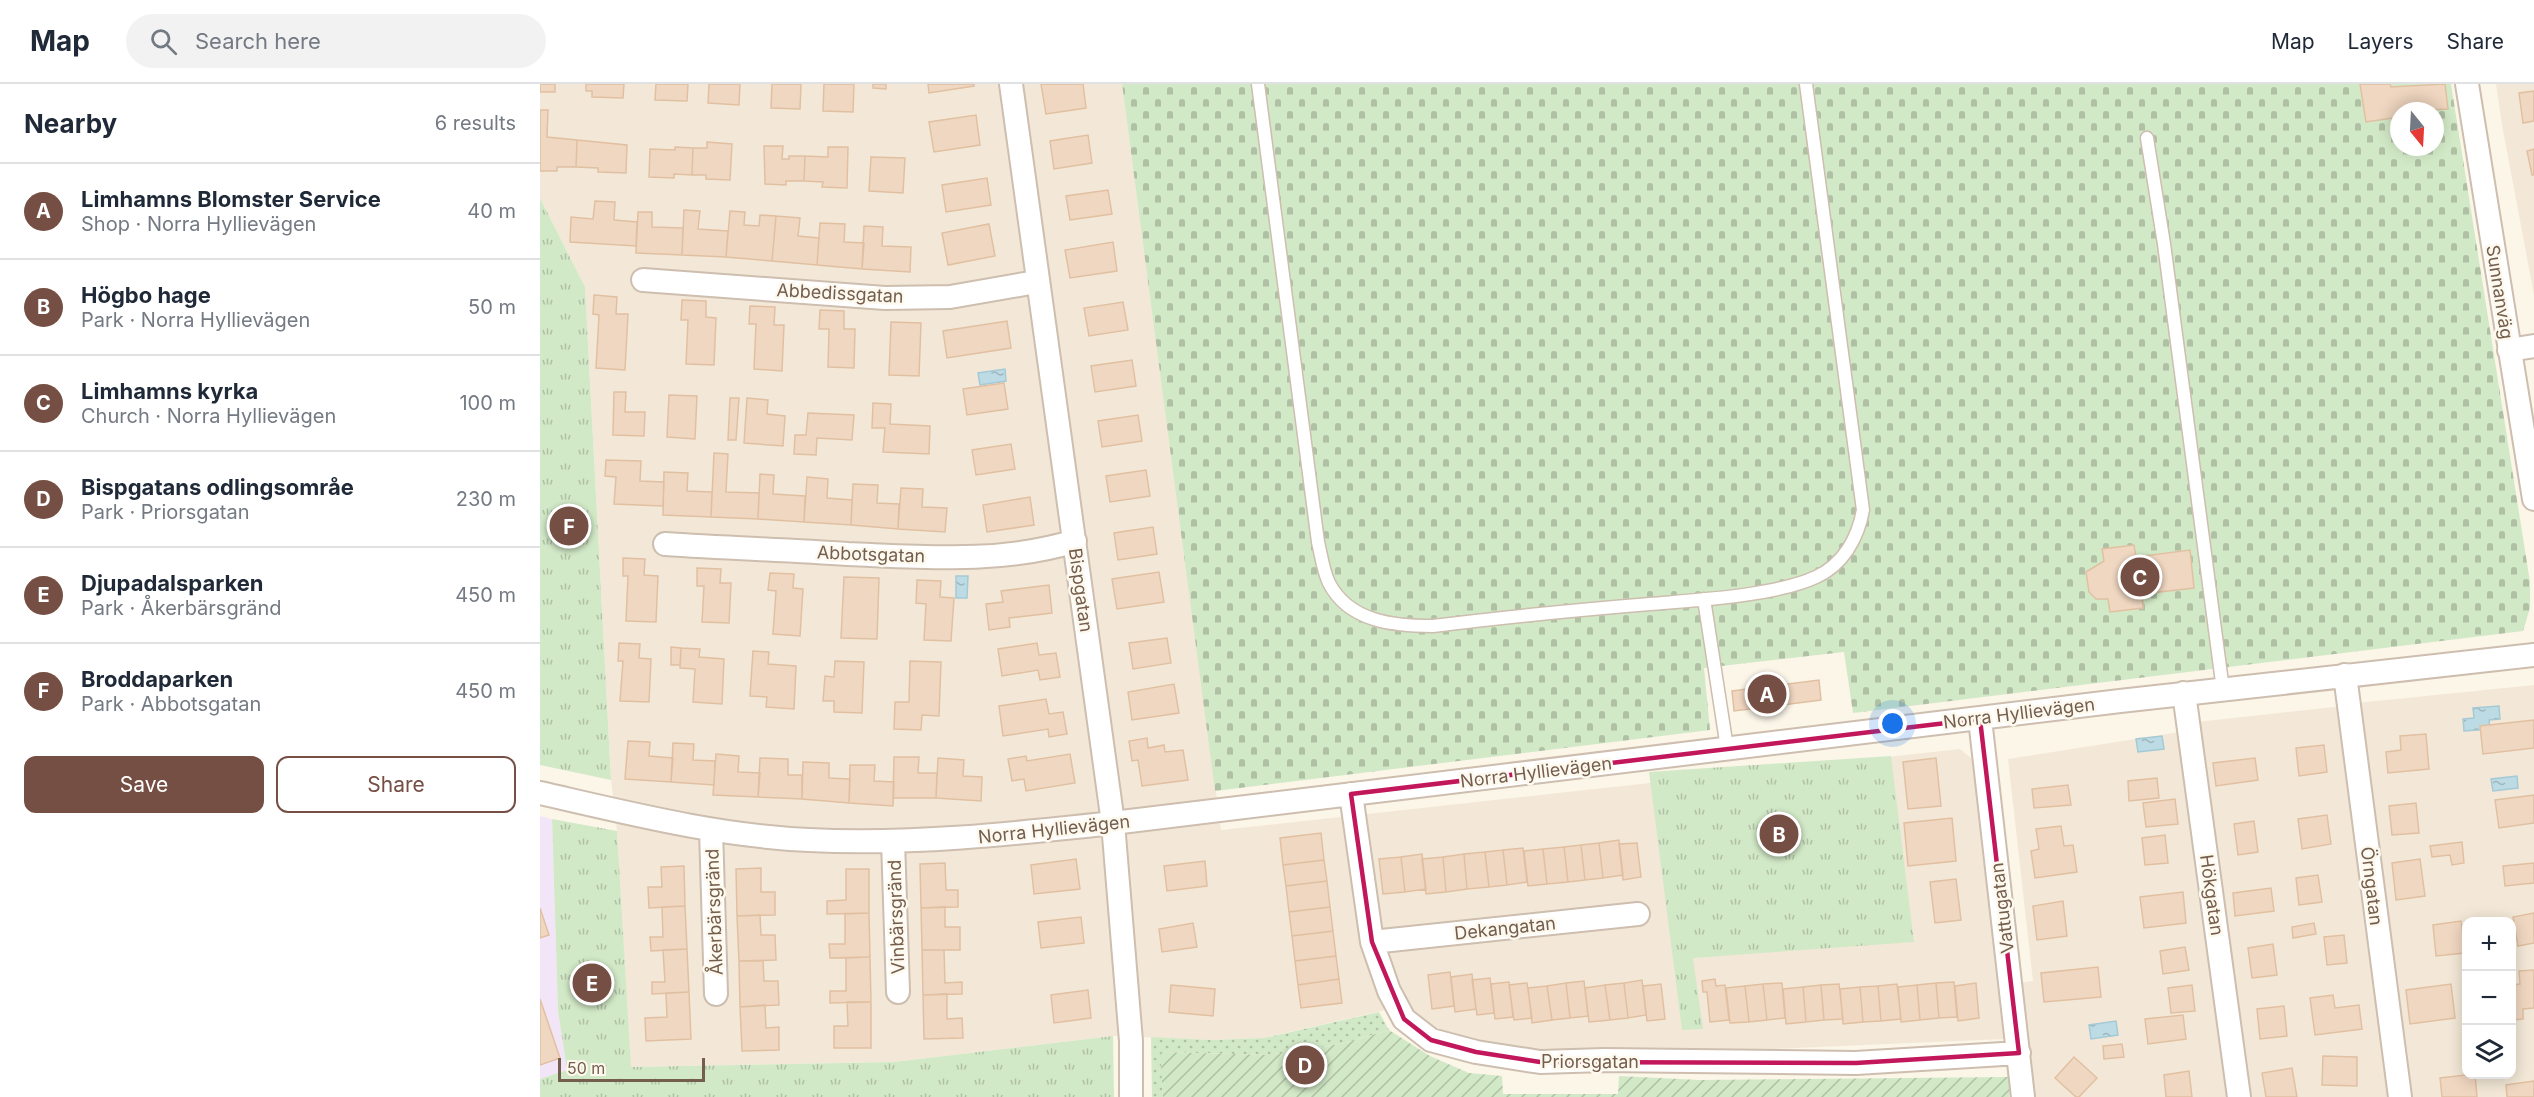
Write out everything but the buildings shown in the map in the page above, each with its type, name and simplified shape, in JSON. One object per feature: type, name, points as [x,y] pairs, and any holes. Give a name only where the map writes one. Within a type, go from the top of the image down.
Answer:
[{"type":"street","name":"Bispgatan","points":[[1011,84],[1036,282],[1113,823],[1131,1041],[1131,1097]]},
{"type":"street","name":"Sunnanväg","points":[[2467,84],[2534,499]]},
{"type":"street","name":"Abbedissgatan","points":[[643,280],[885,298],[950,297],[1036,282]]},
{"type":"street","points":[[2509,350],[2534,346]]},
{"type":"street","name":"Abbotsgatan","points":[[665,543],[870,555],[992,558],[1042,551],[1074,541]]},
{"type":"street","name":"Norra Hyllievägen","points":[[540,793],[711,830],[808,840],[893,841],[1113,823],[2184,693],[2534,655]]},
{"type":"street","name":"Örngatan","points":[[2345,675],[2400,1097]]},
{"type":"street","name":"Hökgatan","points":[[2184,693],[2239,1097]]},
{"type":"street","name":"Vattugatan","points":[[1980,719],[2023,1097]]},
{"type":"street","name":"Priorsgatan","points":[[1351,794],[1372,942],[1389,991],[1404,1019],[1431,1040],[1476,1052],[1540,1062],[1604,1060],[1833,1063],[2019,1053]]},
{"type":"street","name":"Åkerbärsgränd","points":[[711,830],[716,994]]},
{"type":"street","name":"Vinbärsgränd","points":[[893,841],[898,992]]},
{"type":"street","name":"Dekangatan","points":[[1372,942],[1638,914]]},
{"type":"lane","points":[[1258,84],[1318,542],[1329,583],[1348,606],[1373,620],[1397,626],[1433,626],[1704,599],[1794,585],[1817,577],[1835,564],[1859,531],[1863,510],[1806,84]]},
{"type":"lane","points":[[2147,138],[2166,256],[2223,690]]},
{"type":"lane","points":[[1704,599],[1727,748]]},
{"type":"highlighted area","points":[[1980,719],[2019,1053],[1856,1063],[1540,1062],[1476,1052],[1431,1040],[1404,1019],[1372,942],[1351,794]]},
{"type":"shaded area","points":[[540,84],[1122,84],[1221,830],[1960,749],[1972,759],[1998,986],[2033,981],[2008,759],[2180,732],[2210,971],[2228,968],[2197,722],[2343,706],[2366,919],[2357,703],[2534,685],[2534,1097],[2009,1097],[2004,1039],[1704,1052],[1540,1053],[1435,1034],[1411,1014],[1407,1005],[1264,1038],[1212,1040],[1113,1036],[894,1062],[630,1067],[617,831],[611,780],[585,287],[540,198]]},
{"type":"shaded area","points":[[2496,84],[2534,84],[2534,295],[2502,125]]},
{"type":"shaded area","points":[[540,816],[552,819],[558,1011],[567,1070],[540,1079]]},
{"type":"green space","points":[[1122,84],[2451,84],[2530,582],[2530,608],[2523,631],[1853,713],[1844,652],[1704,668],[1710,730],[1215,791]],"holes":[[[2134,545],[2136,557],[2190,550],[2194,587],[2142,594],[2143,608],[2111,612],[2108,599],[2096,599],[2089,592],[2086,572],[2104,561],[2103,549]]]},
{"type":"green space","points":[[540,198],[585,287],[611,780],[540,765]]},
{"type":"green space","points":[[1891,756],[1914,942],[1693,958],[1703,1029],[1682,1030],[1649,772]]},
{"type":"green space","points":[[552,819],[617,831],[631,1067],[894,1062],[1113,1036],[1114,1097],[540,1097],[540,1079],[567,1070],[558,1011]]},
{"type":"green space","points":[[1379,1012],[1389,1030],[1345,1043],[1274,1055],[1161,1052],[1163,1097],[1152,1097],[1151,1037],[1212,1040],[1264,1038]]},
{"type":"green space","points":[[1389,1030],[1430,1056],[1469,1073],[1502,1076],[1503,1094],[1618,1094],[1619,1076],[1699,1080],[2009,1077],[2009,1097],[1163,1097],[1160,1052],[1274,1055],[1345,1043]]},
{"type":"water","points":[[1005,369],[1006,381],[980,385],[978,373]]},
{"type":"water","points":[[956,576],[968,576],[967,598],[956,598]]},
{"type":"water","points":[[2499,706],[2500,719],[2489,720],[2490,729],[2464,731],[2463,719],[2474,718],[2473,708]]},
{"type":"water","points":[[2162,736],[2164,749],[2138,752],[2136,739]]},
{"type":"water","points":[[2517,776],[2518,788],[2493,791],[2491,779]]},
{"type":"water","points":[[2116,1021],[2118,1035],[2091,1039],[2089,1025]]},
{"type":"place","name":"Broddaparken","points":[[569,526]]},
{"type":"place","name":"Limhamns kyrka","points":[[2140,577]]},
{"type":"place","name":"Limhamns Blomster Service","points":[[1767,694]]},
{"type":"place","name":"Högbo hage","points":[[1779,834]]},
{"type":"place","name":"Djupadalsparken","points":[[592,983]]},
{"type":"place","name":"Bispgatans odlingsområe","points":[[1305,1065]]}]
